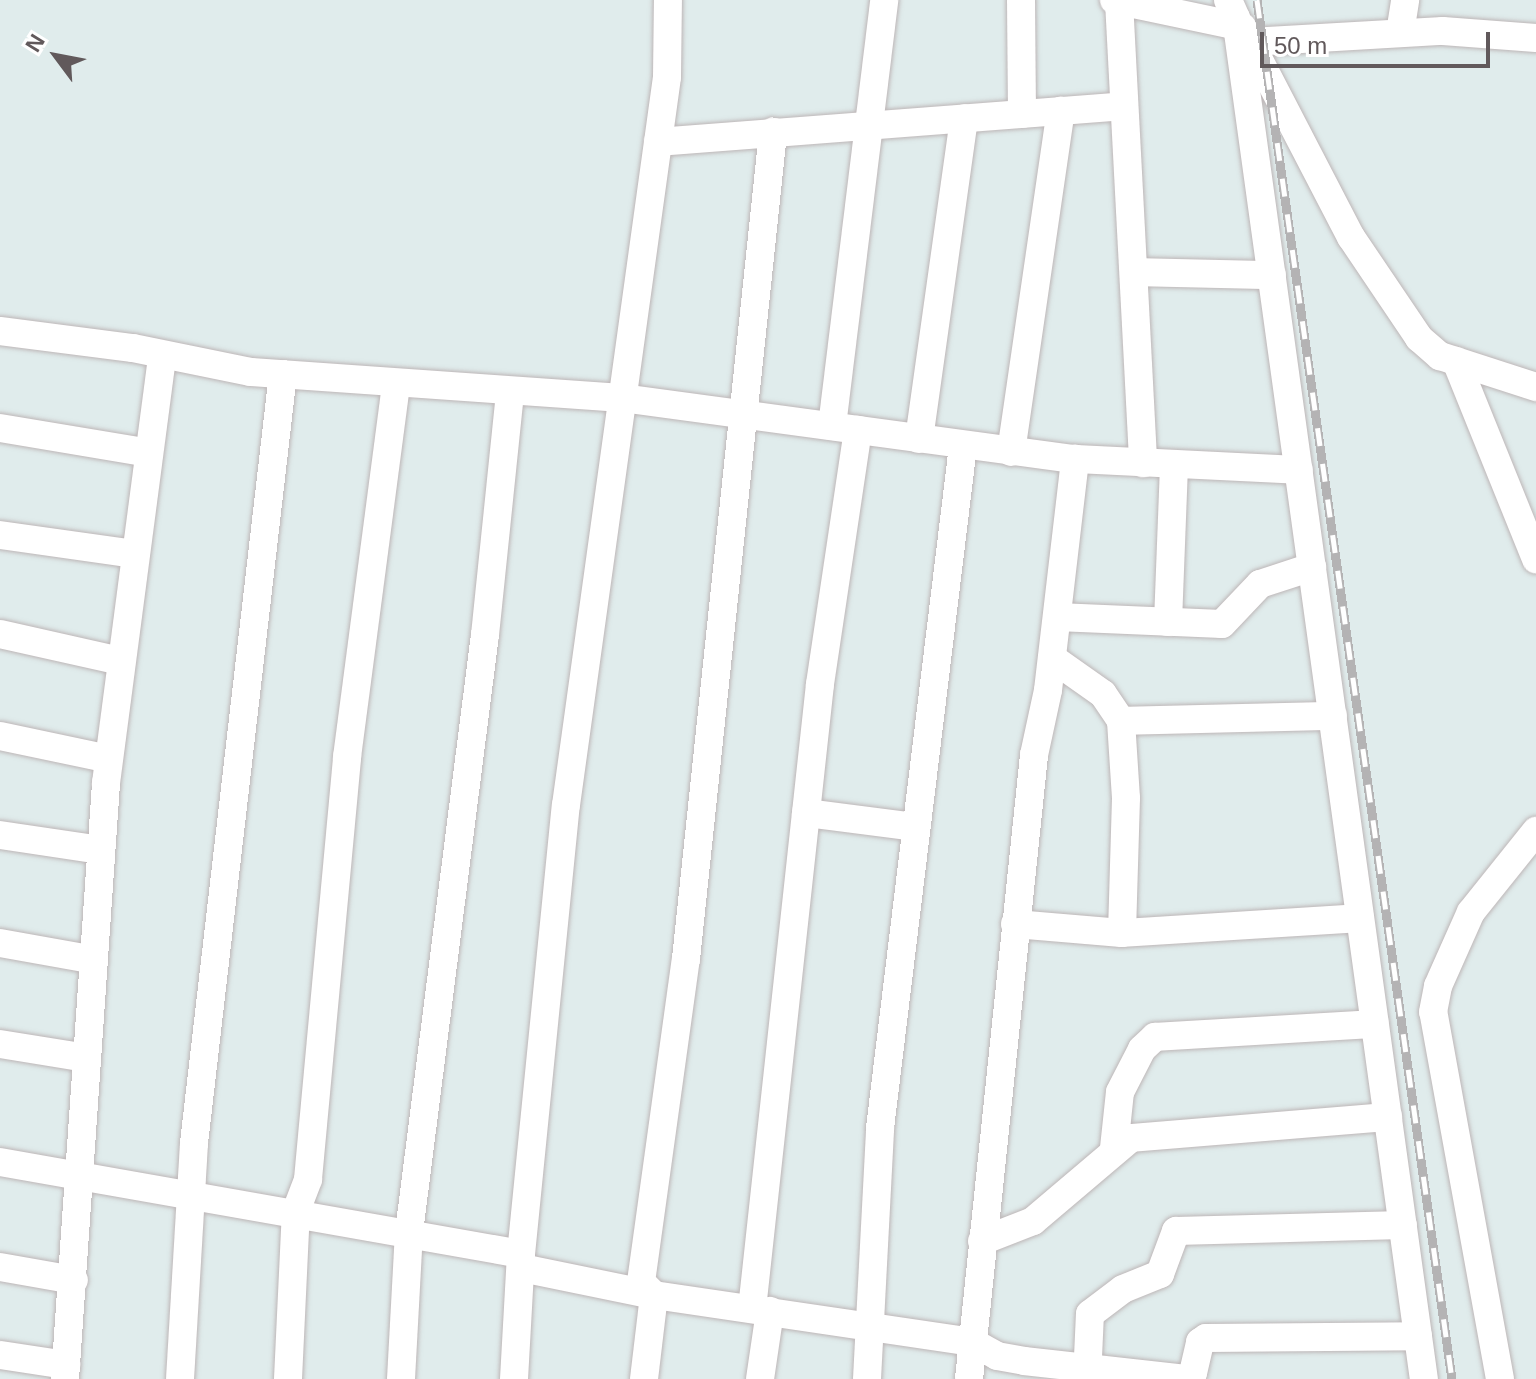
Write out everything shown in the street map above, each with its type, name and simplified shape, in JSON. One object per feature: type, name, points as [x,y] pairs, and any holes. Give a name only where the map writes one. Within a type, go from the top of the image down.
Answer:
[{"type":"street","points":[[514,1379],[521,1261],[566,805],[670,48],[668,0]]},
{"type":"street","points":[[760,1379],[761,1310],[845,428],[869,125],[884,0]]},
{"type":"street","points":[[1021,0],[1022,114]]},
{"type":"street","points":[[1143,463],[1135,272],[1116,0],[1239,22],[1536,38]]},
{"type":"street","points":[[1400,33],[1405,0]]},
{"type":"street","points":[[1239,22],[1424,1379]]},
{"type":"street","points":[[1239,22],[1359,249],[1419,338],[1440,356],[1536,387]]},
{"type":"street","points":[[658,142],[1124,106]]},
{"type":"street","points":[[1011,452],[1061,111]]},
{"type":"street","points":[[919,439],[964,118]]},
{"type":"street","points":[[654,1295],[641,1282],[686,959],[773,132]]},
{"type":"street","points":[[1135,272],[1272,275]]},
{"type":"street","points":[[0,331],[283,374],[622,398],[1075,459],[1299,470]]},
{"type":"street","points":[[0,1355],[66,1372],[74,1280],[90,959],[100,850],[121,661],[162,355]]},
{"type":"street","points":[[1456,361],[1536,559]]},
{"type":"street","points":[[180,1379],[194,1194],[194,1143],[283,374]]},
{"type":"street","points":[[288,1379],[296,1211],[308,1179],[347,757],[396,384]]},
{"type":"street","points":[[401,1379],[409,1232],[485,635],[510,392]]},
{"type":"street","points":[[0,428],[149,453]]},
{"type":"street","points":[[867,1379],[866,1328],[880,1128],[963,446]]},
{"type":"street","points":[[969,1379],[1034,755],[1052,658],[1075,459]]},
{"type":"street","points":[[1168,622],[1174,464]]},
{"type":"street","points":[[0,535],[136,554]]},
{"type":"street","points":[[1057,617],[1222,624],[1260,584],[1312,567]]},
{"type":"street","points":[[0,634],[121,661]]},
{"type":"street","points":[[1052,658],[1103,694],[1121,721],[1126,798],[1122,933]]},
{"type":"street","points":[[1121,721],[1333,716]]},
{"type":"street","points":[[0,736],[109,759]]},
{"type":"street","points":[[806,813],[916,827]]},
{"type":"street","points":[[1500,1379],[1433,1012],[1438,986],[1471,912],[1536,831]]},
{"type":"street","points":[[0,835],[100,850]]},
{"type":"street","points":[[1015,924],[1122,933],[1360,918]]},
{"type":"street","points":[[0,943],[90,959]]},
{"type":"street","points":[[1114,1148],[1120,1092],[1142,1049],[1155,1037],[1375,1024]]},
{"type":"street","points":[[0,1044],[86,1058]]},
{"type":"street","points":[[982,1241],[1033,1221],[1114,1148],[1131,1138],[1186,1131],[1388,1117]]},
{"type":"street","points":[[0,1162],[409,1232],[654,1295],[972,1342],[997,1356],[1088,1374],[1186,1379],[1193,1373],[1200,1342],[1206,1338],[1418,1336]]},
{"type":"street","points":[[1088,1374],[1090,1314],[1123,1289],[1160,1274],[1176,1231],[1403,1225]]},
{"type":"street","points":[[0,1267],[74,1280]]},
{"type":"street","points":[[644,1379],[654,1295]]},
{"type":"railway","points":[[1257,0],[1452,1379]]}]
